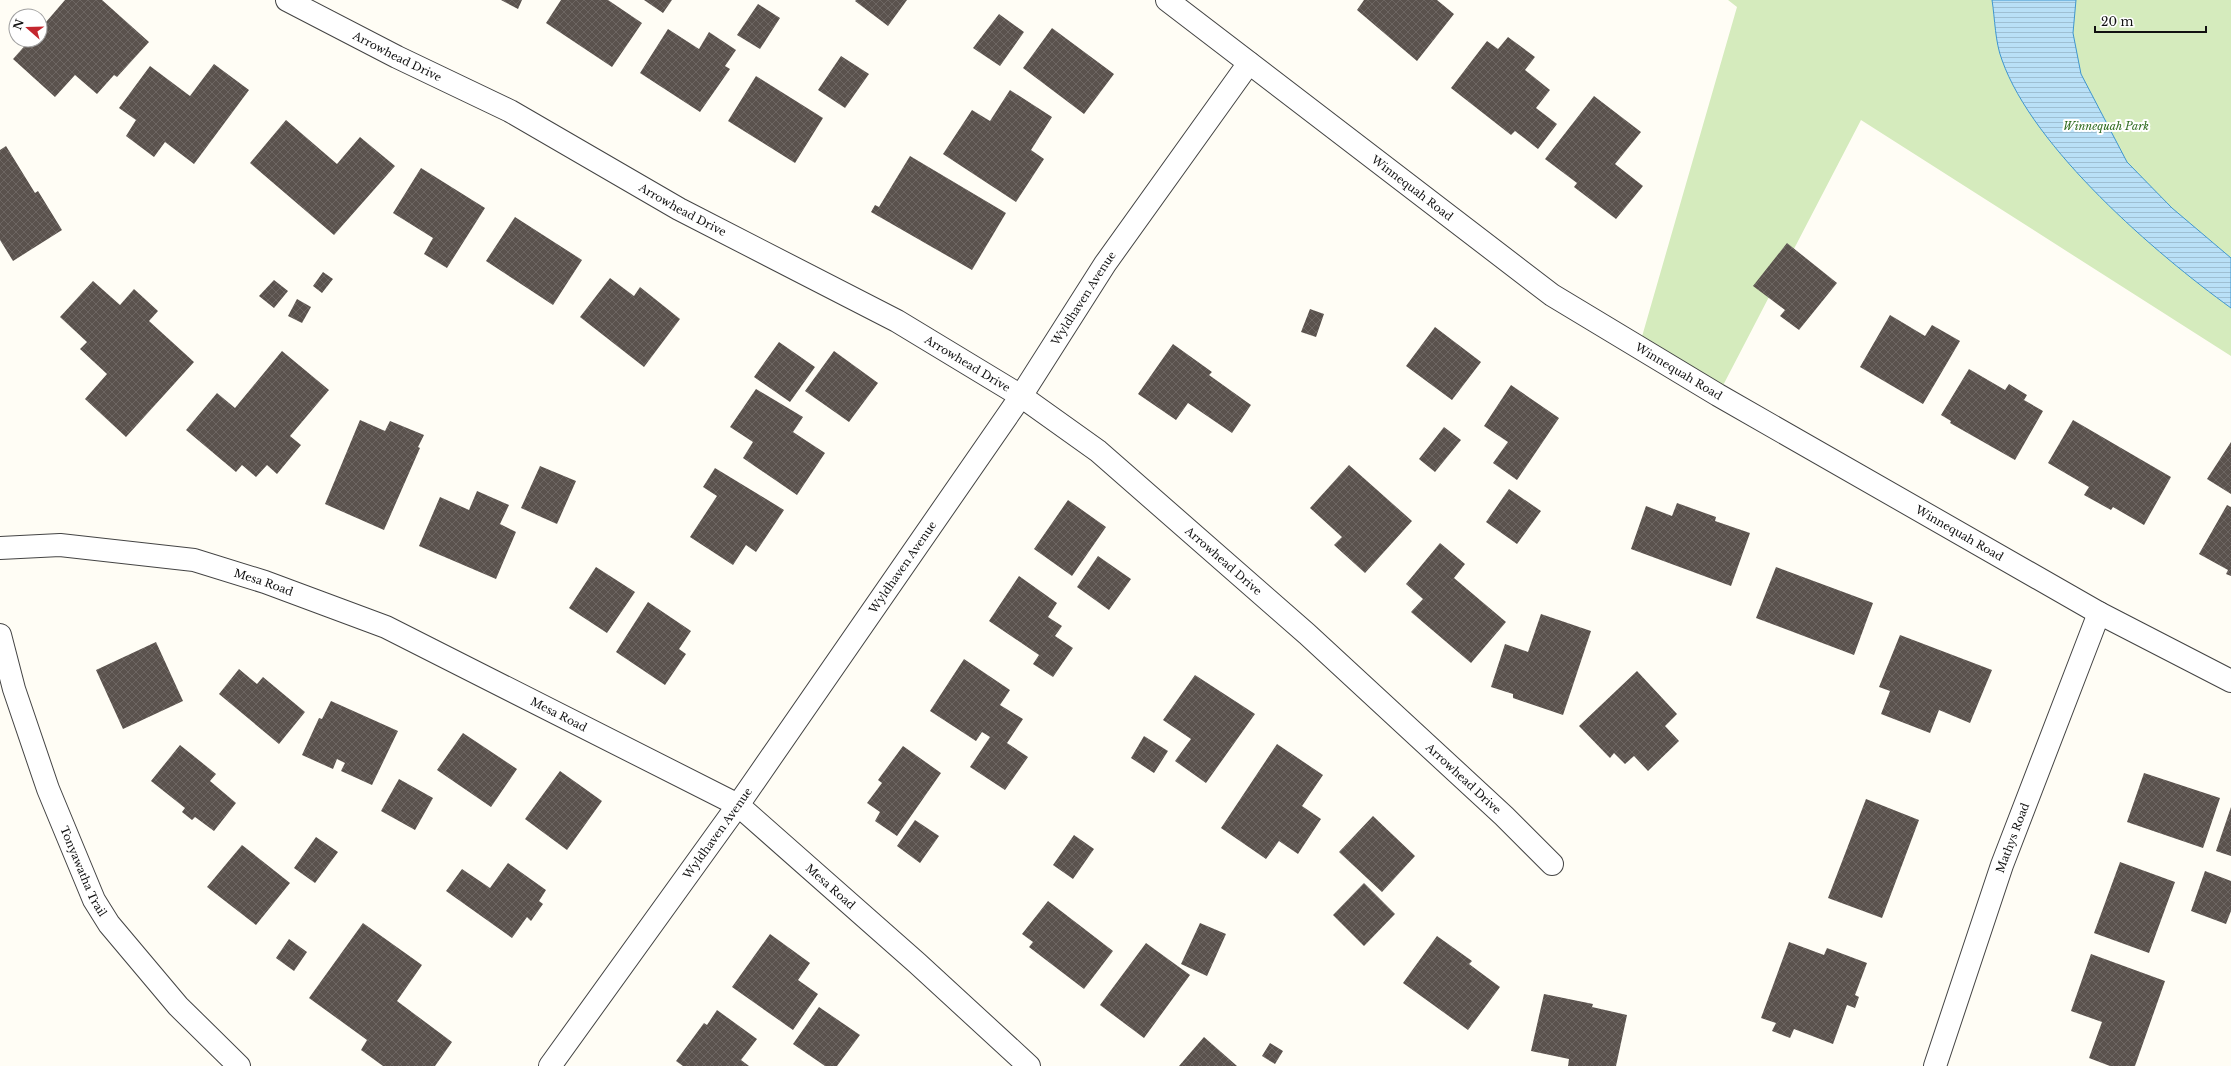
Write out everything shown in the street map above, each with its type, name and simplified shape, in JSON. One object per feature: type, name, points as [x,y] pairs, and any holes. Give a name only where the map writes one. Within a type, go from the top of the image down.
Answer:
[{"type":"street","name":"Arrowhead Drive","points":[[287,0],[397,57],[510,111],[679,209],[897,321],[1021,396],[1098,452],[1271,603],[1504,816],[1552,864]]},
{"type":"street","name":"Winnequah Road","points":[[1167,0],[1552,295],[1718,395],[2098,613],[2231,681]]},
{"type":"street","name":"Wyldhaven Avenue","points":[[550,1066],[738,806],[1021,396],[1105,264],[1248,63]]},
{"type":"street","name":"Mesa Road","points":[[0,548],[60,545],[194,560],[265,582],[386,627],[738,806],[917,963],[1029,1066]]},
{"type":"street","name":"Mathys Road","points":[[1935,1066],[2002,865],[2098,613]]},
{"type":"street","name":"Tonyawatha Trail","points":[[0,635],[14,689],[48,789],[94,900],[109,924],[178,1006],[239,1066]]},
{"type":"green space","name":"Winnequah Park","points":[[1728,0],[2231,0],[2231,356],[1861,120],[1718,395],[1639,347],[1737,7]]},
{"type":"water","points":[[1992,0],[2076,0],[2073,33],[2081,74],[2127,162],[2172,208],[2231,258],[2231,308],[2168,259],[2100,197],[2068,163],[2040,128],[2018,94],[2002,60],[1997,38]]},
{"type":"building","points":[[65,0],[102,0],[149,42],[117,77],[114,75],[97,94],[75,75],[55,97],[13,59],[23,48],[48,48],[48,20]]},
{"type":"building","points":[[501,0],[522,0],[518,9]]},
{"type":"building","points":[[561,0],[608,0],[642,23],[612,67],[546,23]]},
{"type":"building","points":[[644,0],[672,0],[663,13]]},
{"type":"building","points":[[907,0],[888,26],[855,1]]},
{"type":"building","points":[[1364,0],[1437,0],[1454,14],[1417,61],[1357,10]]},
{"type":"building","points":[[758,4],[780,18],[760,49],[737,35]]},
{"type":"building","points":[[999,14],[1024,32],[1000,66],[973,48]]},
{"type":"building","points":[[1052,28],[1114,74],[1084,114],[1023,68]]},
{"type":"building","points":[[668,29],[699,49],[709,32],[736,50],[725,66],[730,69],[700,112],[640,73]]},
{"type":"building","points":[[1508,37],[1535,57],[1525,70],[1550,90],[1536,108],[1557,124],[1538,149],[1515,131],[1511,135],[1451,88],[1487,41],[1498,49]]},
{"type":"building","points":[[841,56],[869,74],[845,108],[818,90]]},
{"type":"building","points":[[214,64],[249,90],[194,164],[165,142],[154,157],[126,136],[136,120],[119,108],[150,66],[190,96]]},
{"type":"building","points":[[756,76],[823,118],[795,163],[728,121]]},
{"type":"building","points":[[1010,90],[1052,117],[1031,150],[1044,159],[1016,202],[943,154],[972,110],[990,121]]},
{"type":"building","points":[[1594,96],[1641,132],[1615,164],[1643,186],[1616,219],[1574,187],[1577,183],[1545,159]]},
{"type":"building","points":[[286,120],[337,164],[360,137],[395,166],[334,235],[250,163]]},
{"type":"building","points":[[6,146],[35,193],[38,191],[62,230],[13,261],[0,240],[0,150]]},
{"type":"building","points":[[910,156],[1006,213],[972,270],[871,212],[875,205],[879,207]]},
{"type":"building","points":[[421,168],[485,208],[447,268],[424,254],[433,238],[393,213]]},
{"type":"building","points":[[515,217],[582,260],[553,305],[486,261]]},
{"type":"building","points":[[1787,243],[1837,283],[1799,330],[1780,316],[1785,310],[1753,286]]},
{"type":"building","points":[[323,272],[333,279],[322,293],[313,286]]},
{"type":"building","points":[[610,278],[634,296],[640,287],[680,319],[644,367],[580,317]]},
{"type":"building","points":[[274,280],[288,291],[274,308],[259,296]]},
{"type":"building","points":[[93,281],[120,305],[134,289],[158,311],[149,321],[194,362],[126,437],[85,399],[107,374],[80,349],[87,342],[60,317]]},
{"type":"building","points":[[297,299],[311,307],[302,323],[288,316]]},
{"type":"building","points":[[1310,309],[1324,314],[1316,337],[1301,332]]},
{"type":"building","points":[[1890,315],[1925,336],[1932,325],[1960,341],[1923,404],[1860,367]]},
{"type":"building","points":[[1435,327],[1481,362],[1452,400],[1406,366]]},
{"type":"building","points":[[779,342],[815,367],[790,402],[754,377]]},
{"type":"building","points":[[1173,344],[1212,372],[1209,375],[1251,405],[1232,433],[1188,403],[1176,420],[1138,394]]},
{"type":"building","points":[[282,351],[329,390],[290,436],[301,445],[277,474],[267,465],[256,477],[242,465],[236,472],[186,430],[217,393],[235,408]]},
{"type":"building","points":[[834,351],[878,383],[849,422],[805,391]]},
{"type":"building","points":[[1969,369],[2005,390],[2009,384],[2027,395],[2024,400],[2043,411],[2015,460],[1950,423],[1951,421],[1941,415]]},
{"type":"building","points":[[1511,385],[1559,418],[1517,480],[1493,463],[1508,442],[1484,426]]},
{"type":"building","points":[[756,389],[803,417],[793,432],[825,453],[797,495],[743,458],[753,442],[730,427]]},
{"type":"building","points":[[360,420],[385,431],[390,421],[424,435],[418,447],[420,448],[384,530],[325,504]]},
{"type":"building","points":[[2073,420],[2171,477],[2144,525],[2113,507],[2111,510],[2084,495],[2089,487],[2048,463]]},
{"type":"building","points":[[1444,427],[1461,440],[1435,472],[1419,459]]},
{"type":"building","points":[[2231,442],[2231,494],[2207,479]]},
{"type":"building","points":[[1349,465],[1412,521],[1365,573],[1334,545],[1342,537],[1310,508]]},
{"type":"building","points":[[540,466],[576,481],[557,524],[521,508]]},
{"type":"building","points":[[715,468],[784,510],[756,552],[746,545],[733,565],[690,537],[717,496],[703,487]]},
{"type":"building","points":[[1509,489],[1541,511],[1517,544],[1486,522]]},
{"type":"building","points":[[477,491],[509,505],[500,524],[516,532],[496,579],[419,546],[440,497],[469,510]]},
{"type":"building","points":[[1068,500],[1106,527],[1072,576],[1034,549]]},
{"type":"building","points":[[1677,503],[1716,517],[1715,521],[1750,533],[1731,586],[1631,549],[1646,506],[1672,516]]},
{"type":"building","points":[[2227,505],[2231,507],[2231,576],[2226,574],[2228,570],[2199,554]]},
{"type":"building","points":[[1440,543],[1465,564],[1454,578],[1506,622],[1471,663],[1411,612],[1423,599],[1406,584]]},
{"type":"building","points":[[1098,556],[1131,579],[1109,610],[1077,587]]},
{"type":"building","points":[[596,567],[635,592],[607,633],[569,608]]},
{"type":"building","points":[[1776,567],[1873,603],[1854,655],[1756,618]]},
{"type":"building","points":[[1019,576],[1057,603],[1048,617],[1062,626],[1055,636],[1073,648],[1053,677],[1033,664],[1039,655],[989,621]]},
{"type":"building","points":[[648,602],[691,631],[679,649],[686,654],[665,685],[616,652]]},
{"type":"building","points":[[1541,614],[1591,631],[1563,715],[1513,698],[1513,694],[1491,687],[1505,644],[1528,652]]},
{"type":"building","points":[[1900,635],[1992,670],[1970,723],[1939,710],[1930,733],[1881,714],[1890,691],[1879,687]]},
{"type":"building","points":[[156,642],[183,701],[123,729],[96,670]]},
{"type":"building","points":[[964,659],[1010,690],[1000,705],[1023,719],[1007,743],[1028,757],[1005,790],[970,767],[990,737],[982,732],[976,741],[930,711]]},
{"type":"building","points":[[239,669],[257,684],[263,677],[305,712],[279,744],[219,694]]},
{"type":"building","points":[[1637,671],[1677,714],[1665,726],[1679,741],[1648,771],[1634,756],[1625,764],[1614,753],[1610,758],[1579,726]]},
{"type":"building","points":[[1195,675],[1255,714],[1206,783],[1175,761],[1191,739],[1163,720]]},
{"type":"building","points":[[331,701],[398,731],[372,785],[341,771],[345,763],[337,759],[333,769],[302,755],[319,718],[322,719]]},
{"type":"building","points":[[463,733],[517,769],[491,807],[437,770]]},
{"type":"building","points":[[1144,736],[1168,751],[1154,773],[1131,758]]},
{"type":"building","points":[[1277,744],[1323,775],[1302,806],[1321,819],[1298,854],[1279,841],[1266,859],[1221,828]]},
{"type":"building","points":[[180,745],[216,774],[210,781],[236,803],[214,831],[195,817],[192,820],[182,812],[185,808],[151,781]]},
{"type":"building","points":[[903,746],[941,773],[897,836],[875,821],[880,812],[867,803],[882,783],[878,780]]},
{"type":"building","points":[[560,771],[602,801],[567,850],[525,819]]},
{"type":"building","points":[[2144,773],[2220,798],[2203,848],[2127,822]]},
{"type":"building","points":[[399,779],[433,798],[415,830],[381,811]]},
{"type":"building","points":[[1866,799],[1919,820],[1882,918],[1828,898]]},
{"type":"building","points":[[2231,807],[2231,856],[2216,851]]},
{"type":"building","points":[[1373,816],[1415,856],[1382,892],[1339,852]]},
{"type":"building","points":[[915,820],[939,836],[920,863],[897,846]]},
{"type":"building","points":[[1074,835],[1094,849],[1073,879],[1053,865]]},
{"type":"building","points":[[316,837],[338,852],[315,883],[294,868]]},
{"type":"building","points":[[242,845],[290,883],[256,925],[207,887]]},
{"type":"building","points":[[2120,862],[2175,882],[2149,953],[2094,933]]},
{"type":"building","points":[[508,863],[546,890],[539,901],[543,904],[531,921],[527,917],[512,938],[446,891],[462,869],[490,888]]},
{"type":"building","points":[[2205,871],[2231,881],[2231,911],[2226,924],[2191,911]]},
{"type":"building","points":[[1364,883],[1395,914],[1364,946],[1333,915]]},
{"type":"building","points":[[1048,901],[1113,951],[1084,989],[1029,947],[1033,942],[1022,934]]},
{"type":"building","points":[[363,923],[422,965],[397,1001],[452,1042],[435,1066],[383,1066],[361,1050],[367,1040],[309,998]]},
{"type":"building","points":[[1200,923],[1226,934],[1207,976],[1181,964]]},
{"type":"building","points":[[770,934],[810,963],[798,980],[818,994],[793,1030],[732,987]]},
{"type":"building","points":[[1437,936],[1472,961],[1469,964],[1500,987],[1468,1030],[1403,983]]},
{"type":"building","points":[[289,939],[307,952],[294,971],[276,958]]},
{"type":"building","points":[[1789,942],[1824,955],[1827,948],[1867,963],[1855,995],[1859,997],[1855,1008],[1847,1005],[1833,1044],[1794,1029],[1790,1038],[1772,1031],[1776,1023],[1761,1018]]},
{"type":"building","points":[[1146,943],[1190,975],[1144,1038],[1100,1005]]},
{"type":"building","points":[[2091,954],[2165,981],[2135,1066],[2110,1066],[2089,1058],[2102,1022],[2071,1011]]},
{"type":"building","points":[[1544,994],[1593,1004],[1592,1007],[1627,1015],[1616,1066],[1568,1066],[1569,1059],[1531,1051]]},
{"type":"building","points":[[819,1007],[860,1035],[837,1066],[825,1066],[793,1044]]},
{"type":"building","points":[[717,1010],[757,1039],[741,1060],[749,1066],[683,1066],[676,1061],[704,1023],[707,1025]]},
{"type":"building","points":[[1204,1037],[1237,1066],[1179,1066]]},
{"type":"building","points":[[1270,1043],[1283,1051],[1275,1064],[1262,1056]]}]
